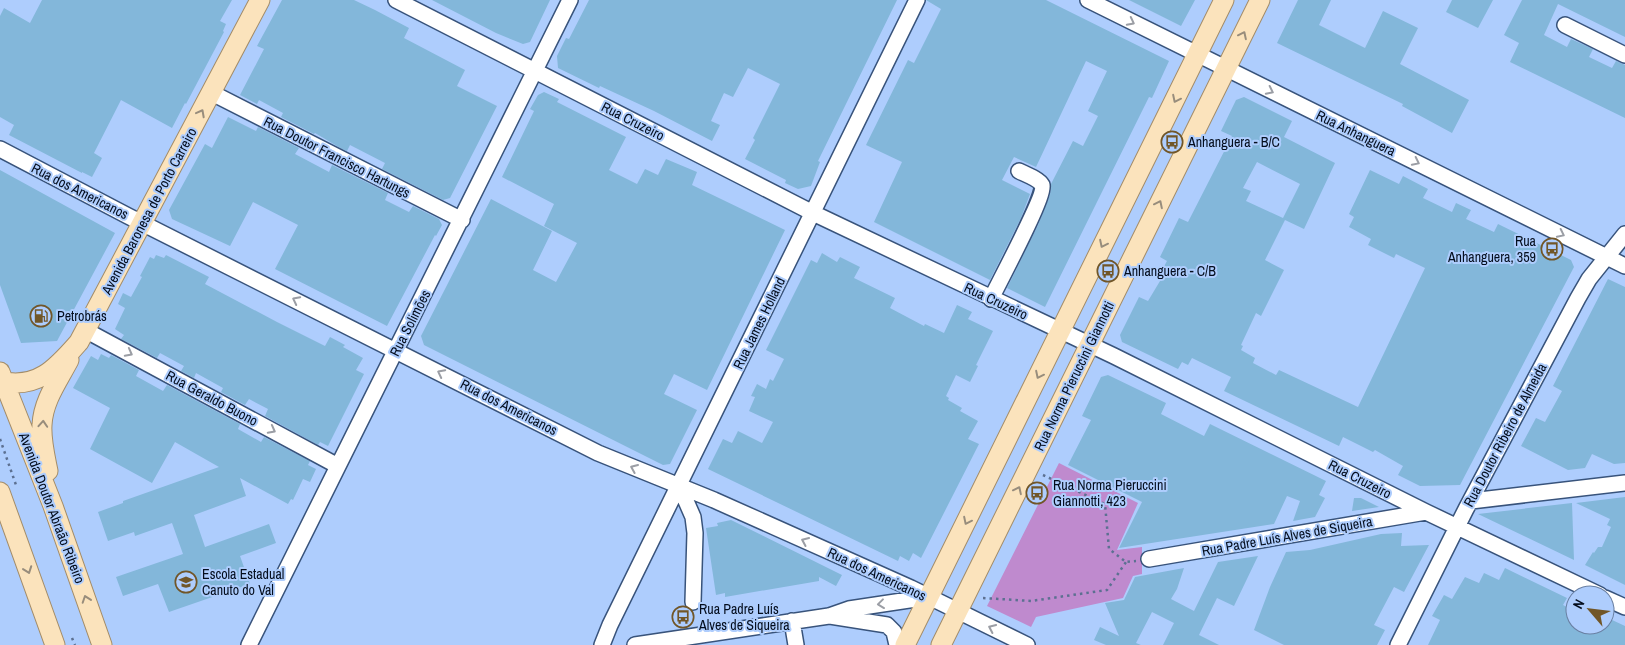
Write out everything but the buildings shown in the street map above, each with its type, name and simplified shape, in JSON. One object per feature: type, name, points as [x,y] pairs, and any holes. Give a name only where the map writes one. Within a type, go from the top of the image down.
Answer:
[{"type":"main road","name":"Avenida Baronesa de Porto Carreiro","points":[[1,378],[22,383],[45,375],[56,368],[82,336],[212,94],[260,0]]},
{"type":"main road","points":[[906,645],[1224,0]]},
{"type":"main road","name":"Rua Norma Pieruccini Giannotti","points":[[941,645],[1260,0]]},
{"type":"main road","points":[[53,506],[43,446],[42,425],[45,407],[82,336]]},
{"type":"main road","name":"Avenida Doutor Abraão Ribeiro","points":[[1,378],[53,506],[102,645]]},
{"type":"main road","points":[[0,492],[55,645]]},
{"type":"street","name":"Rua Cruzeiro","points":[[396,0],[813,213],[1090,345],[1426,512],[1579,585]]},
{"type":"street","name":"Rua Solimões","points":[[249,645],[570,0]]},
{"type":"street","name":"Rua James Holland","points":[[602,645],[610,625],[917,0]]},
{"type":"street","name":"Rua Anhanguera","points":[[1088,0],[1625,266]]},
{"type":"street","points":[[1565,25],[1625,55]]},
{"type":"street","name":"Rua Doutor Francisco Hartungs","points":[[212,94],[462,220]]},
{"type":"street","name":"Rua dos Americanos","points":[[0,149],[142,223],[598,453],[732,508],[1027,645]]},
{"type":"street","points":[[991,299],[1034,212],[1042,190],[1039,182],[1019,171]]},
{"type":"street","name":"Rua Doutor Ribeiro de Almeida","points":[[1398,645],[1457,527],[1578,298],[1589,279],[1625,234]]},
{"type":"street","name":"Rua Geraldo Buono","points":[[82,336],[338,466]]},
{"type":"street","points":[[1471,501],[1625,483]]},
{"type":"street","points":[[679,485],[693,517],[695,533],[692,602]]},
{"type":"street","name":"Rua Padre Luís Alves de Siqueira","points":[[1149,559],[1426,512]]},
{"type":"street","points":[[0,524],[16,536]]},
{"type":"street","points":[[636,645],[829,616],[848,609],[929,598]]},
{"type":"street","points":[[829,616],[887,625],[894,632],[897,645]]},
{"type":"street","points":[[792,621],[796,645]]},
{"type":"path","points":[[1042,474],[1105,504],[1110,549],[1126,562],[1149,559]]},
{"type":"path","points":[[981,598],[1031,602],[1108,590],[1126,562]]},
{"type":"shaded area","points":[[1059,463],[1138,503],[1117,550],[1142,547],[1142,574],[1133,576],[1123,598],[1036,617],[1031,627],[987,606]]},
{"type":"place","name":"Anhanguera - B/C","points":[[1172,142]]},
{"type":"place","name":"Rua Anhanguera, 359","points":[[1552,249]]},
{"type":"place","name":"Anhanguera - C/B","points":[[1108,271]]},
{"type":"place","name":"Petrobrás","points":[[41,316]]},
{"type":"place","name":"Rua Norma Pieruccini Giannotti, 423","points":[[1037,493]]},
{"type":"place","name":"Escola Estadual Canuto do Val","points":[[186,582]]},
{"type":"place","name":"Rua Padre Luís Alves de Siqueira","points":[[683,617]]}]
